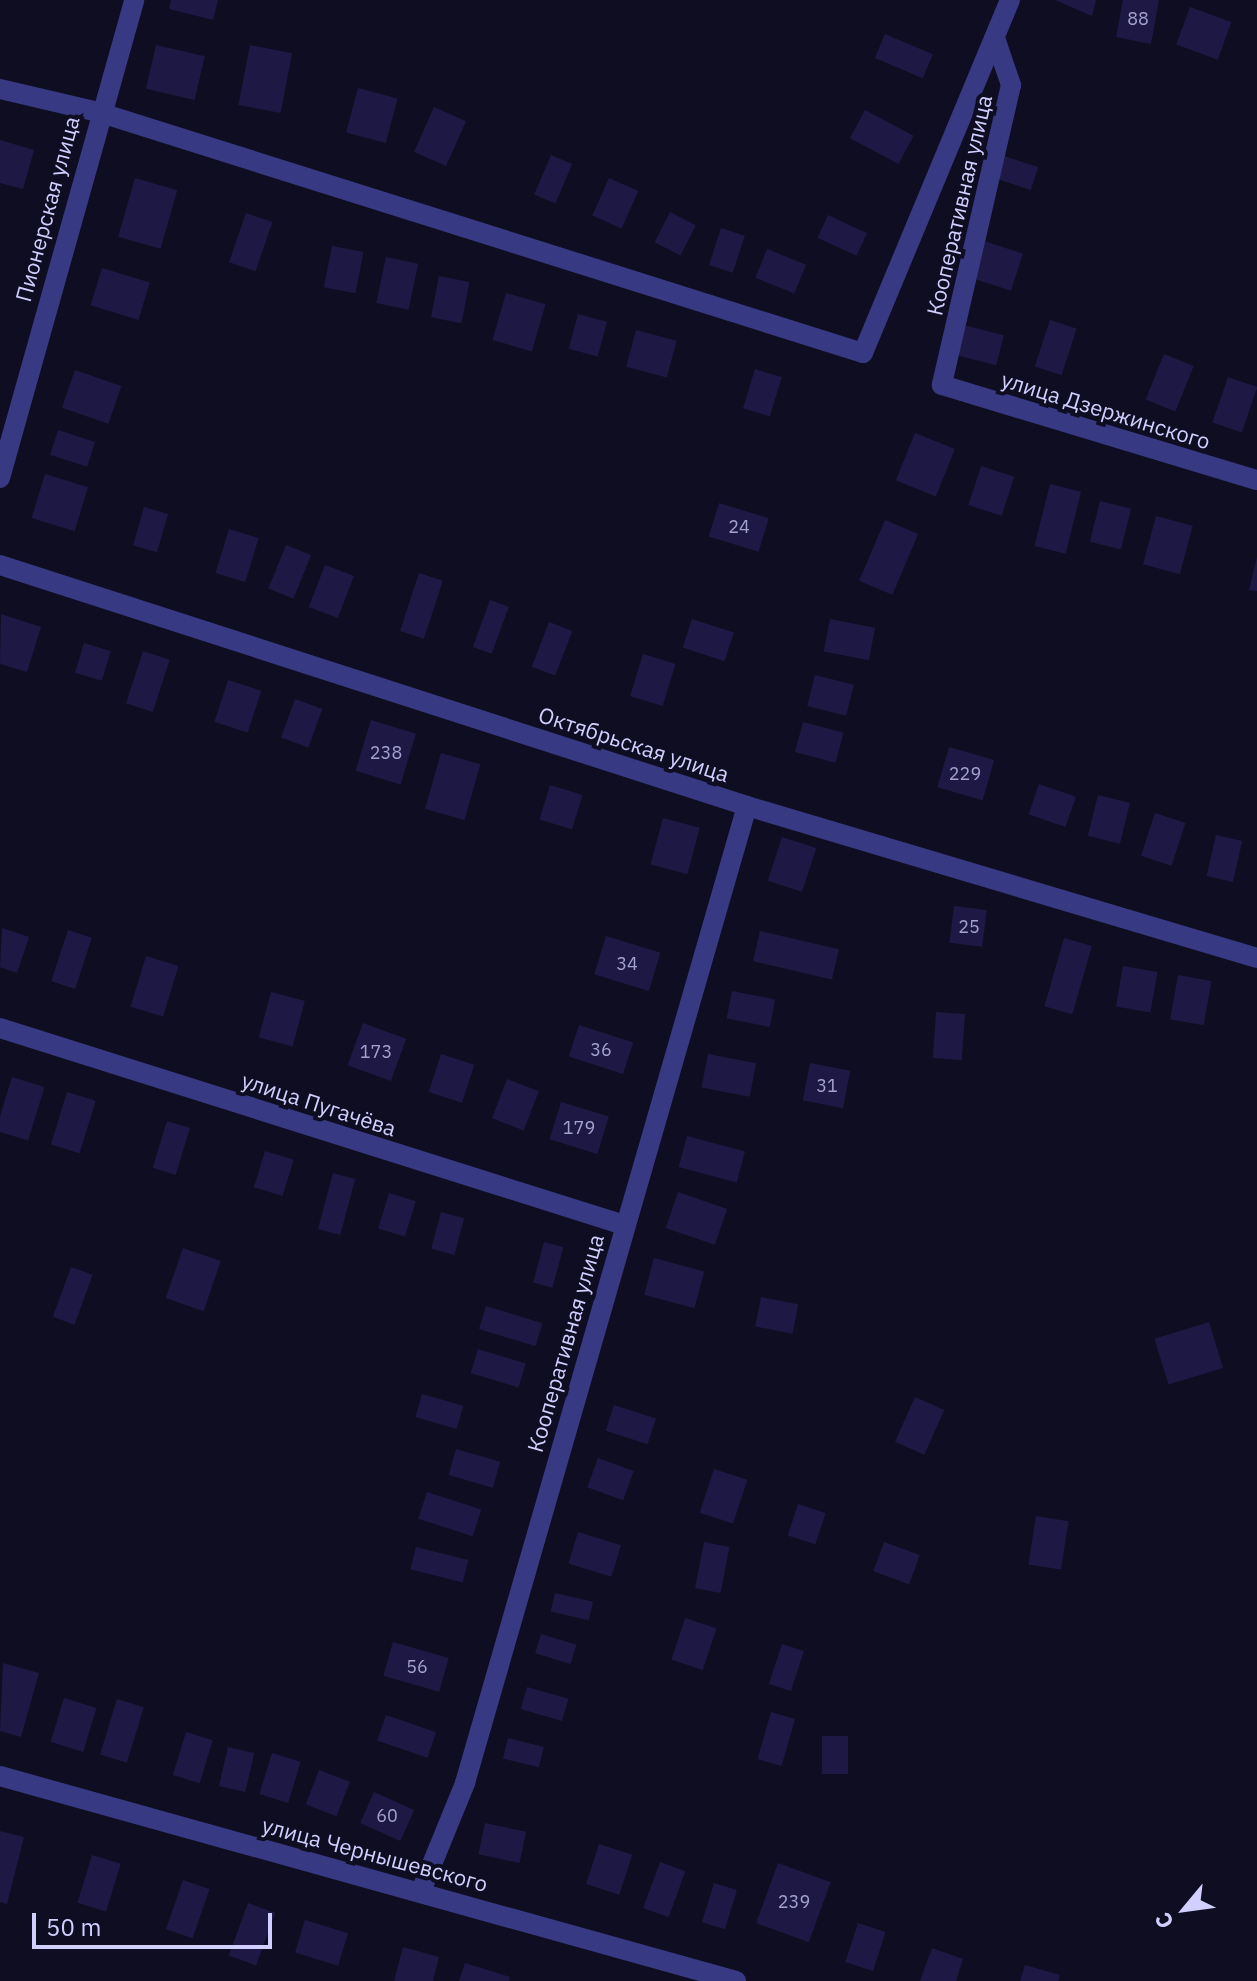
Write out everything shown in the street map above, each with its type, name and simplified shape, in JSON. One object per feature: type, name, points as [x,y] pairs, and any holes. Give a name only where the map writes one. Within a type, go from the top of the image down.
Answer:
[{"type":"street","name":"Пионерская улица","points":[[0,478],[98,112],[134,0]]},
{"type":"street","points":[[0,89],[98,112],[863,353],[1010,0]]},
{"type":"street","name":"Кооперативная улица","points":[[942,385],[1011,85],[995,38]]},
{"type":"street","name":"улица Дзержинского","points":[[942,385],[1257,480]]},
{"type":"street","name":"Октябрьская улица","points":[[0,565],[747,806],[1257,958]]},
{"type":"street","name":"Кооперативная улица","points":[[421,1891],[465,1783],[747,806]]},
{"type":"street","name":"улица Пугачёва","points":[[0,1028],[624,1225]]},
{"type":"street","name":"улица Чернышевского","points":[[0,1776],[736,1981]]},
{"type":"building","points":[[171,0],[218,0],[213,20],[169,9]]},
{"type":"building","points":[[1055,0],[1096,0],[1092,16]]},
{"type":"building","points":[[1123,0],[1159,0],[1151,44],[1116,37]]},
{"type":"building","points":[[1190,7],[1231,22],[1218,60],[1176,45]]},
{"type":"building","points":[[885,34],[933,54],[923,78],[875,58]]},
{"type":"building","points":[[156,45],[205,56],[195,100],[146,89]]},
{"type":"building","points":[[250,45],[292,53],[281,113],[238,105]]},
{"type":"building","points":[[358,88],[398,99],[386,143],[346,132]]},
{"type":"building","points":[[434,107],[466,121],[446,166],[414,152]]},
{"type":"building","points":[[865,110],[914,136],[899,164],[850,138]]},
{"type":"building","points":[[0,140],[34,150],[23,189],[0,183]]},
{"type":"building","points":[[551,155],[572,164],[555,204],[534,195]]},
{"type":"building","points":[[1004,156],[1038,167],[1031,190],[997,179]]},
{"type":"building","points":[[135,178],[177,190],[160,249],[118,237]]},
{"type":"building","points":[[609,178],[638,191],[622,228],[592,215]]},
{"type":"building","points":[[670,212],[696,225],[680,255],[655,242]]},
{"type":"building","points":[[246,213],[272,222],[256,271],[229,262]]},
{"type":"building","points":[[828,215],[867,233],[856,256],[817,238]]},
{"type":"building","points":[[721,228],[745,236],[733,273],[709,265]]},
{"type":"building","points":[[984,241],[1023,254],[1011,291],[972,278]]},
{"type":"building","points":[[332,246],[363,252],[355,293],[324,287]]},
{"type":"building","points":[[767,249],[806,265],[794,293],[755,278]]},
{"type":"building","points":[[386,257],[418,264],[409,310],[376,303]]},
{"type":"building","points":[[102,268],[150,283],[138,320],[91,305]]},
{"type":"building","points":[[439,276],[469,282],[461,323],[431,317]]},
{"type":"building","points":[[506,293],[545,304],[532,351],[492,340]]},
{"type":"building","points":[[578,314],[607,322],[598,357],[569,349]]},
{"type":"building","points":[[1050,320],[1077,329],[1061,375],[1035,367]]},
{"type":"building","points":[[963,325],[1004,335],[996,365],[956,355]]},
{"type":"building","points":[[636,330],[677,341],[667,378],[626,367]]},
{"type":"building","points":[[1164,354],[1194,366],[1175,411],[1146,399]]},
{"type":"building","points":[[755,369],[782,377],[770,416],[743,408]]},
{"type":"building","points":[[75,370],[121,386],[108,424],[62,408]]},
{"type":"building","points":[[1228,377],[1257,387],[1242,432],[1212,422]]},
{"type":"building","points":[[58,430],[95,442],[87,467],[50,455]]},
{"type":"building","points":[[915,433],[955,449],[936,496],[896,480]]},
{"type":"building","points":[[981,466],[1014,477],[1002,516],[968,505]]},
{"type":"building","points":[[45,474],[88,487],[75,531],[32,518]]},
{"type":"building","points":[[1050,484],[1081,492],[1066,554],[1035,546]]},
{"type":"building","points":[[1100,501],[1131,509],[1121,549],[1090,542]]},
{"type":"building","points":[[719,503],[769,518],[758,552],[709,536]]},
{"type":"building","points":[[144,507],[168,514],[157,552],[133,545]]},
{"type":"building","points":[[1156,516],[1193,526],[1180,574],[1143,564]]},
{"type":"building","points":[[885,520],[918,534],[892,595],[859,581]]},
{"type":"building","points":[[229,529],[259,538],[245,582],[216,573]]},
{"type":"building","points":[[286,545],[311,555],[293,599],[268,589]]},
{"type":"building","points":[[1257,557],[1257,591],[1249,590]]},
{"type":"building","points":[[325,565],[354,576],[338,618],[309,607]]},
{"type":"building","points":[[419,573],[443,581],[424,639],[400,631]]},
{"type":"building","points":[[490,600],[509,607],[492,654],[473,647]]},
{"type":"building","points":[[1,614],[41,627],[27,672],[0,664]]},
{"type":"building","points":[[692,619],[734,633],[725,661],[683,648]]},
{"type":"building","points":[[830,619],[875,628],[869,660],[824,651]]},
{"type":"building","points":[[549,622],[572,631],[555,676],[532,667]]},
{"type":"building","points":[[84,643],[111,651],[102,681],[75,673]]},
{"type":"building","points":[[143,651],[170,660],[153,712],[126,703]]},
{"type":"building","points":[[643,654],[676,664],[663,706],[630,696]]},
{"type":"building","points":[[815,675],[854,685],[846,716],[807,706]]},
{"type":"building","points":[[228,680],[261,691],[248,733],[214,722]]},
{"type":"building","points":[[295,699],[322,709],[308,747],[281,738]]},
{"type":"building","points":[[371,720],[416,734],[400,784],[356,771]]},
{"type":"building","points":[[803,722],[844,733],[836,763],[795,752]]},
{"type":"building","points":[[949,747],[994,760],[983,800],[937,787]]},
{"type":"building","points":[[441,753],[480,764],[464,820],[425,809]]},
{"type":"building","points":[[1039,784],[1076,797],[1065,827],[1029,814]]},
{"type":"building","points":[[550,785],[583,795],[572,829],[539,819]]},
{"type":"building","points":[[1098,795],[1130,803],[1120,844],[1088,836]]},
{"type":"building","points":[[1155,813],[1185,823],[1172,866],[1141,856]]},
{"type":"building","points":[[663,818],[700,828],[687,874],[651,864]]},
{"type":"building","points":[[1216,835],[1242,841],[1233,882],[1207,876]]},
{"type":"building","points":[[782,837],[816,848],[802,892],[768,881]]},
{"type":"building","points":[[954,906],[987,910],[982,947],[949,943]]},
{"type":"building","points":[[2,928],[29,937],[17,973],[0,967]]},
{"type":"building","points":[[68,930],[92,938],[75,989],[51,981]]},
{"type":"building","points":[[760,931],[839,949],[832,979],[753,961]]},
{"type":"building","points":[[606,936],[661,953],[649,991],[594,974]]},
{"type":"building","points":[[1064,938],[1092,946],[1072,1014],[1044,1006]]},
{"type":"building","points":[[146,956],[179,966],[163,1017],[131,1007]]},
{"type":"building","points":[[1123,966],[1157,972],[1150,1012],[1116,1006]]},
{"type":"building","points":[[1178,975],[1211,981],[1204,1025],[1170,1019]]},
{"type":"building","points":[[732,991],[775,999],[770,1027],[727,1018]]},
{"type":"building","points":[[271,992],[305,1001],[293,1046],[259,1037]]},
{"type":"building","points":[[936,1012],[965,1014],[962,1060],[933,1058]]},
{"type":"building","points":[[363,1023],[406,1039],[391,1081],[348,1065]]},
{"type":"building","points":[[579,1025],[633,1043],[623,1074],[569,1056]]},
{"type":"building","points":[[441,1054],[474,1065],[462,1103],[429,1092]]},
{"type":"building","points":[[708,1054],[756,1063],[750,1097],[702,1087]]},
{"type":"building","points":[[810,1063],[850,1071],[843,1108],[803,1100]]},
{"type":"building","points":[[12,1077],[45,1087],[28,1140],[0,1132],[0,1116]]},
{"type":"building","points":[[507,1079],[539,1091],[524,1130],[492,1118]]},
{"type":"building","points":[[67,1092],[96,1101],[80,1153],[51,1145]]},
{"type":"building","points":[[561,1102],[609,1117],[597,1154],[550,1139]]},
{"type":"building","points":[[167,1121],[190,1128],[176,1175],[153,1168]]},
{"type":"building","points":[[687,1136],[745,1152],[737,1182],[679,1167]]},
{"type":"building","points":[[265,1151],[294,1160],[283,1196],[254,1187]]},
{"type":"building","points":[[333,1173],[355,1179],[340,1235],[318,1229]]},
{"type":"building","points":[[678,1192],[727,1209],[715,1245],[666,1228]]},
{"type":"building","points":[[389,1193],[416,1201],[405,1237],[378,1228]]},
{"type":"building","points":[[441,1212],[464,1218],[454,1255],[431,1249]]},
{"type":"building","points":[[544,1242],[563,1247],[552,1288],[533,1283]]},
{"type":"building","points":[[183,1248],[221,1261],[204,1311],[166,1298]]},
{"type":"building","points":[[654,1258],[704,1271],[694,1308],[644,1295]]},
{"type":"building","points":[[71,1267],[93,1275],[74,1325],[53,1317]]},
{"type":"building","points":[[761,1297],[798,1304],[793,1334],[755,1326]]},
{"type":"building","points":[[486,1306],[542,1323],[535,1346],[479,1329]]},
{"type":"building","points":[[1209,1322],[1223,1368],[1169,1385],[1154,1339]]},
{"type":"building","points":[[478,1349],[526,1364],[519,1388],[471,1373]]},
{"type":"building","points":[[422,1394],[463,1406],[457,1429],[415,1417]]},
{"type":"building","points":[[915,1397],[944,1410],[924,1455],[895,1442]]},
{"type":"building","points":[[614,1405],[656,1419],[648,1444],[606,1431]]},
{"type":"building","points":[[456,1449],[500,1462],[493,1488],[449,1475]]},
{"type":"building","points":[[598,1458],[634,1471],[623,1500],[587,1487]]},
{"type":"building","points":[[714,1469],[747,1480],[733,1524],[700,1513]]},
{"type":"building","points":[[427,1492],[481,1510],[473,1536],[418,1519]]},
{"type":"building","points":[[798,1504],[826,1513],[815,1544],[788,1535]]},
{"type":"building","points":[[1036,1516],[1069,1521],[1061,1570],[1028,1564]]},
{"type":"building","points":[[578,1532],[621,1545],[611,1577],[568,1564]]},
{"type":"building","points":[[704,1542],[730,1547],[721,1593],[695,1588]]},
{"type":"building","points":[[884,1542],[920,1555],[909,1584],[873,1571]]},
{"type":"building","points":[[416,1547],[468,1560],[463,1582],[410,1569]]},
{"type":"building","points":[[555,1593],[593,1602],[589,1620],[551,1612]]},
{"type":"building","points":[[685,1618],[716,1628],[703,1670],[671,1660]]},
{"type":"building","points":[[541,1634],[576,1645],[571,1664],[535,1653]]},
{"type":"building","points":[[393,1642],[449,1658],[439,1692],[383,1676]]},
{"type":"building","points":[[782,1644],[804,1651],[791,1691],[769,1684]]},
{"type":"building","points":[[3,1663],[39,1673],[21,1737],[0,1731]]},
{"type":"building","points":[[527,1687],[568,1699],[562,1721],[521,1709]]},
{"type":"building","points":[[64,1698],[97,1708],[83,1752],[51,1742]]},
{"type":"building","points":[[117,1699],[144,1707],[127,1763],[100,1754]]},
{"type":"building","points":[[771,1712],[795,1719],[782,1766],[757,1759]]},
{"type":"building","points":[[386,1715],[436,1732],[427,1758],[377,1741]]},
{"type":"building","points":[[186,1732],[213,1740],[200,1783],[173,1775]]},
{"type":"building","points":[[822,1736],[848,1736],[848,1774],[822,1774]]},
{"type":"building","points":[[508,1738],[544,1747],[539,1767],[503,1758]]},
{"type":"building","points":[[228,1747],[254,1753],[245,1792],[219,1786]]},
{"type":"building","points":[[272,1753],[301,1762],[288,1803],[259,1794]]},
{"type":"building","points":[[319,1770],[350,1782],[337,1816],[306,1805]]},
{"type":"building","points":[[374,1792],[414,1810],[400,1841],[360,1823]]},
{"type":"building","points":[[485,1823],[526,1832],[519,1863],[478,1854]]},
{"type":"building","points":[[0,1831],[24,1837],[7,1904],[0,1902]]},
{"type":"building","points":[[599,1844],[632,1855],[619,1895],[586,1884]]},
{"type":"building","points":[[92,1855],[121,1864],[106,1912],[77,1903]]},
{"type":"building","points":[[660,1862],[685,1871],[669,1917],[643,1908]]},
{"type":"building","points":[[778,1863],[831,1882],[809,1942],[756,1923]]},
{"type":"building","points":[[183,1880],[209,1889],[193,1938],[166,1929]]},
{"type":"building","points":[[714,1883],[737,1890],[725,1929],[702,1922]]},
{"type":"building","points":[[248,1903],[275,1913],[256,1966],[229,1956]]},
{"type":"building","points":[[305,1920],[348,1933],[338,1966],[295,1953]]},
{"type":"building","points":[[858,1923],[886,1932],[873,1971],[845,1962]]},
{"type":"building","points":[[403,1947],[439,1957],[433,1981],[394,1981]]},
{"type":"building","points":[[932,1948],[963,1959],[956,1981],[920,1981]]},
{"type":"building","points":[[465,1963],[510,1977],[509,1981],[459,1981]]},
{"type":"building","points":[[1025,1965],[1060,1975],[1058,1981],[1020,1981]]}]
